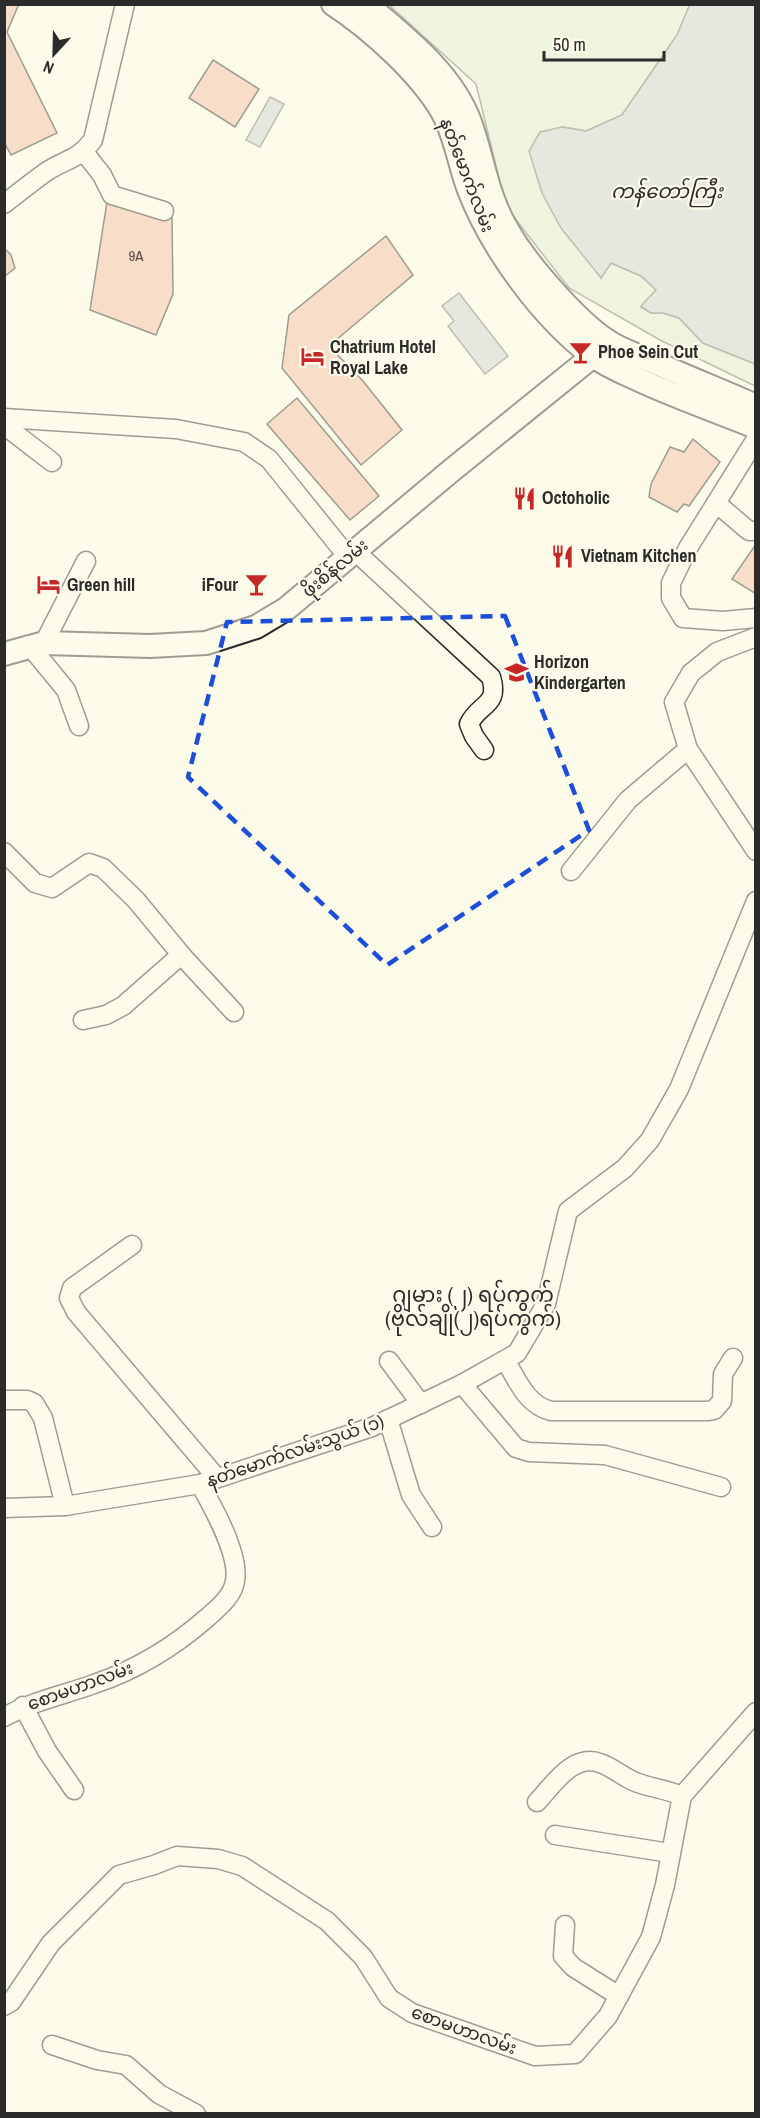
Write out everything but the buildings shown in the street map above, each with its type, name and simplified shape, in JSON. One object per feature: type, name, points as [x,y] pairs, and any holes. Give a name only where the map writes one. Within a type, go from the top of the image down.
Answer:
[{"type":"main road","name":"နတ်မောက်လမ်း","points":[[333,4],[370,31],[427,90],[451,129],[468,188],[492,240],[517,261]]},
{"type":"main road","name":"နတ်မောက်လမ်း","points":[[366,4],[423,54],[459,101],[470,121],[497,211],[507,230],[517,261],[562,328],[600,348],[611,367],[664,392],[756,427]]},
{"type":"main road","name":"နတ်မောက်လမ်း","points":[[600,348],[615,346],[756,406]]},
{"type":"main road","name":"ဖိုးစိန်လမ်း","points":[[4,654],[37,644],[150,646],[207,643],[256,627],[286,609],[600,348]]},
{"type":"street","points":[[4,204],[48,170],[84,152],[93,140],[125,4]]},
{"type":"street","points":[[84,152],[102,175],[112,195],[164,211]]},
{"type":"street","points":[[4,418],[176,429],[244,442],[269,459],[352,554],[491,677],[494,688],[491,700],[471,718],[469,724],[484,750]]},
{"type":"street","points":[[4,425],[52,462]]},
{"type":"street","points":[[756,439],[688,548],[671,583],[671,598],[683,618],[723,621],[756,618]]},
{"type":"street","points":[[716,504],[749,531],[756,531]]},
{"type":"street","points":[[79,726],[66,690],[37,644],[86,561]]},
{"type":"street","points":[[756,637],[717,652],[691,673],[674,702],[688,749],[756,851]]},
{"type":"street","points":[[571,871],[628,800],[688,749]]},
{"type":"street","points":[[4,852],[35,883],[52,888],[89,863],[102,868],[136,900],[181,955],[234,1011]]},
{"type":"street","name":"နတ်မောက်လမ်းသွယ် (၁)","points":[[4,1508],[65,1506],[208,1481],[372,1427],[462,1384],[517,1353],[546,1304],[568,1211],[625,1168],[650,1140],[679,1089],[756,901]]},
{"type":"street","points":[[83,1020],[106,1015],[123,1006],[181,955]]},
{"type":"street","name":"စောမဟာလမ်း","points":[[4,1717],[23,1706],[97,1683],[156,1656],[200,1624],[224,1603],[235,1583],[235,1562],[217,1515],[208,1481],[76,1312],[69,1298],[72,1288],[132,1245]]},
{"type":"street","points":[[505,1360],[532,1403],[550,1411],[707,1411],[714,1410],[723,1401],[723,1374],[733,1358]]},
{"type":"street","points":[[389,1361],[421,1404]]},
{"type":"street","points":[[462,1384],[516,1448],[529,1452],[605,1455],[721,1487]]},
{"type":"street","points":[[4,1400],[27,1400],[38,1409],[43,1418],[65,1506]]},
{"type":"street","points":[[388,1419],[411,1495],[432,1527]]},
{"type":"street","points":[[23,1706],[46,1751],[74,1790]]},
{"type":"street","name":"စောမဟာလမ်း","points":[[4,2006],[11,2002],[51,1943],[119,1875],[177,1856],[218,1859],[242,1866],[327,1921],[363,1957],[389,1998],[412,2013],[535,2056],[575,2054],[608,2016],[651,1937],[665,1885],[682,1796],[756,1712]]},
{"type":"street","points":[[537,1802],[574,1764],[587,1760],[601,1763],[635,1782],[669,1790],[682,1796]]},
{"type":"street","points":[[555,1835],[670,1853]]},
{"type":"street","points":[[565,1924],[563,1956],[573,1967],[619,1996]]},
{"type":"street","points":[[52,2045],[97,2060],[126,2066],[159,2094],[196,2114]]},
{"type":"highlighted area","points":[[505,616],[589,830],[387,965],[188,777],[227,622]]},
{"type":"green space","points":[[389,5],[690,5],[677,35],[622,115],[586,131],[562,127],[601,278],[611,263],[641,276],[656,290],[641,307],[651,313],[663,313],[679,318],[703,343],[755,364],[755,386],[660,340],[569,288],[506,207],[476,84]]},
{"type":"water","name":"ကန်တော်ကြီး","points":[[690,4],[755,5],[755,364],[703,343],[679,318],[663,313],[651,313],[641,306],[656,290],[641,276],[611,263],[601,278],[561,228],[542,193],[529,151],[540,132],[562,127],[586,131],[622,115],[677,35]]},
{"type":"water","points":[[270,97],[284,104],[260,147],[246,140]]},
{"type":"water","points":[[459,293],[508,356],[485,374],[448,326],[454,321],[442,306]]},
{"type":"place","name":"Phoe Sein Cut","points":[[580,352]]},
{"type":"place","name":"Chatrium Hotel Royal Lake","points":[[312,357]]},
{"type":"place","name":"Octoholic","points":[[524,498]]},
{"type":"place","name":"Vietnam Kitchen","points":[[563,556]]},
{"type":"place","name":"Green hill","points":[[49,585]]},
{"type":"place","name":"iFour","points":[[256,585]]},
{"type":"place","name":"Horizon Kindergarten","points":[[516,672]]},
{"type":"district","name":"ဂျမား (၂) ရပ်ကွက် (ဗိုလ်ချို(၂)ရပ်ကွက်)","points":[[473,1307]]}]
